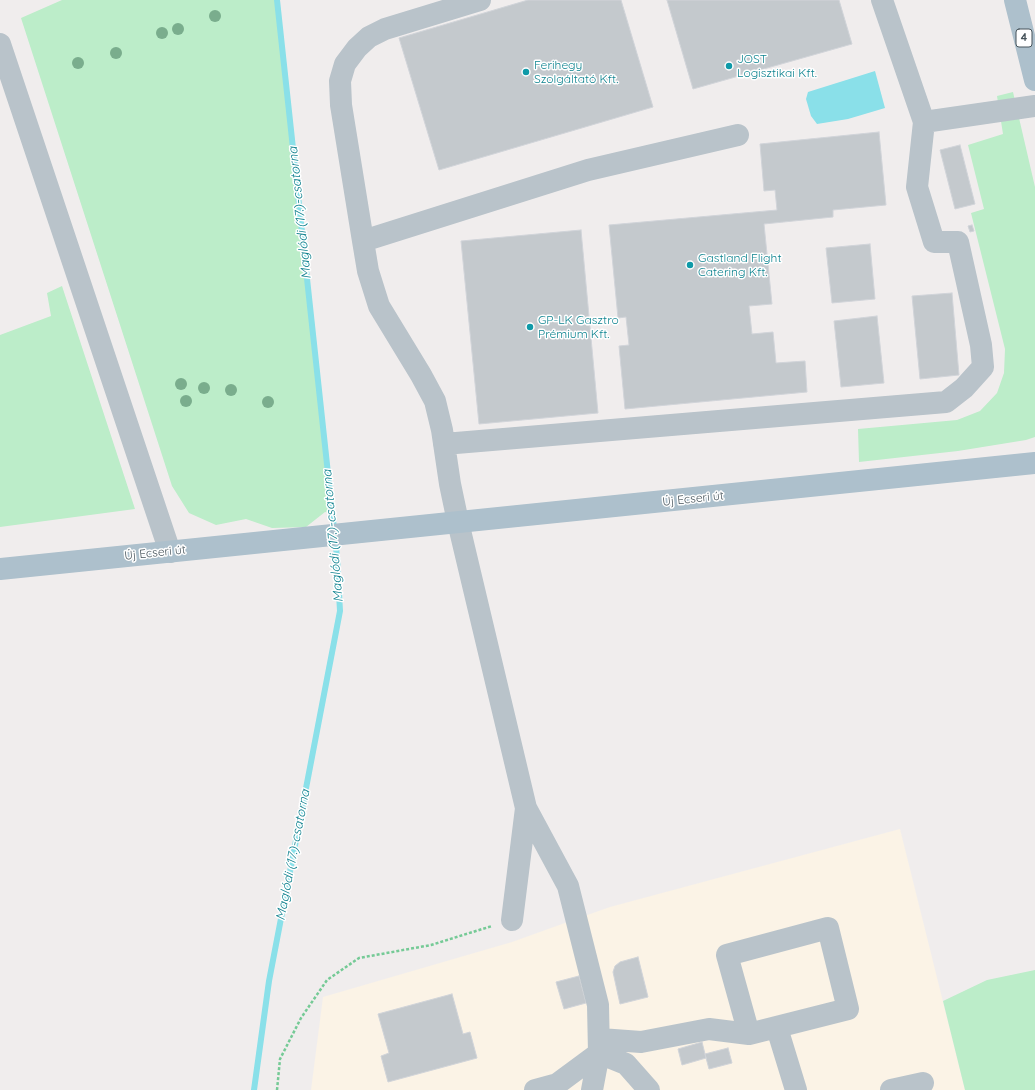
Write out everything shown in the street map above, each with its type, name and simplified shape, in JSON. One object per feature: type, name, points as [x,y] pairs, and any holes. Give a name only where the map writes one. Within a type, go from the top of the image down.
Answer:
[{"type":"main road","name":"4","points":[[1015,0],[1030,35],[1035,80]]},
{"type":"main road","name":"Új Ecseri út","points":[[0,570],[1035,463]]},
{"type":"lane","points":[[480,0],[385,29],[369,37],[357,48],[345,64],[340,81],[341,105],[368,271],[379,306],[435,401],[442,430],[450,484],[458,522],[526,808],[568,886],[598,1005],[600,1046],[592,1090]]},
{"type":"lane","points":[[444,444],[946,402],[964,388],[983,367],[981,345],[958,242],[934,242],[917,187],[924,122],[882,0]]},
{"type":"lane","points":[[0,44],[170,552]]},
{"type":"lane","points":[[924,122],[1035,106]]},
{"type":"lane","points":[[362,241],[588,170],[738,135]]},
{"type":"lane","points":[[512,920],[526,808]]},
{"type":"lane","points":[[536,1090],[557,1084],[600,1046],[641,1042],[709,1029],[749,1034],[848,1009],[828,928],[727,955],[749,1034]]},
{"type":"lane","points":[[777,1028],[796,1090]]},
{"type":"lane","points":[[600,1046],[626,1064],[649,1090]]},
{"type":"lane","points":[[891,1090],[923,1082]]},
{"type":"path","points":[[277,1090],[280,1059],[302,1018],[326,980],[359,958],[431,945],[512,920]]},
{"type":"shaded area","points":[[900,829],[965,1090],[311,1090],[323,997],[512,942],[610,907]]},
{"type":"green space","points":[[62,0],[277,0],[332,514],[325,512],[306,527],[272,528],[246,519],[216,525],[189,513],[172,486],[21,18]]},
{"type":"green space","points":[[1013,92],[1035,187],[1035,437],[1026,440],[958,451],[859,462],[858,429],[957,420],[980,411],[997,393],[1004,373],[1005,349],[971,213],[984,209],[968,145],[1003,134],[997,96]]},
{"type":"green space","points":[[62,286],[135,509],[0,527],[0,335],[51,316],[47,293]]},
{"type":"green space","points":[[1035,970],[1035,1090],[965,1090],[943,1001],[987,980]]},
{"type":"water","points":[[875,71],[885,108],[848,119],[817,124],[811,116],[806,99],[808,92]]},
{"type":"building","name":"Ferihegy Szolgáltató Kft.","points":[[528,0],[621,0],[653,107],[439,170],[399,38]]},
{"type":"building","name":"JOST Logisztikai Kft.","points":[[667,0],[839,0],[852,44],[693,89]]},
{"type":"building","name":"Gastland Flight Catering Kft.","points":[[879,132],[886,205],[833,210],[833,217],[764,224],[772,304],[749,306],[752,334],[773,332],[776,363],[805,361],[807,392],[625,409],[619,346],[629,345],[626,317],[618,318],[609,225],[777,210],[775,190],[764,191],[760,144]]},
{"type":"building","points":[[960,145],[975,204],[955,209],[940,150]]},
{"type":"building","points":[[972,225],[974,231],[970,232],[968,226]]},
{"type":"building","name":"GP-LK Gasztro Prémium Kft.","points":[[581,230],[598,413],[479,424],[461,241]]},
{"type":"building","points":[[870,244],[875,299],[832,303],[826,248]]},
{"type":"building","points":[[952,293],[959,375],[920,379],[912,296]]},
{"type":"building","points":[[877,316],[884,383],[841,387],[834,321]]},
{"type":"building","points":[[638,957],[648,997],[620,1004],[613,972],[615,966],[620,962]]},
{"type":"building","points":[[579,976],[586,1003],[564,1009],[556,982]]},
{"type":"building","points":[[452,994],[463,1034],[470,1032],[477,1058],[388,1082],[381,1056],[389,1053],[378,1014]]},
{"type":"building","points":[[702,1042],[706,1058],[682,1065],[678,1049]]},
{"type":"building","points":[[728,1048],[732,1063],[709,1069],[705,1054]]},
{"type":"waterway","name":"Maglódi (17.)-csatorna","points":[[254,1090],[269,981],[340,611],[337,557],[277,0]]},
{"type":"place","name":"JOST Logisztikai Kft.","points":[[729,66]]},
{"type":"place","name":"Ferihegy Szolgáltató Kft.","points":[[526,72]]},
{"type":"place","name":"Gastland Flight Catering Kft.","points":[[690,265]]},
{"type":"place","name":"GP-LK Gasztro Prémium Kft.","points":[[530,327]]}]
